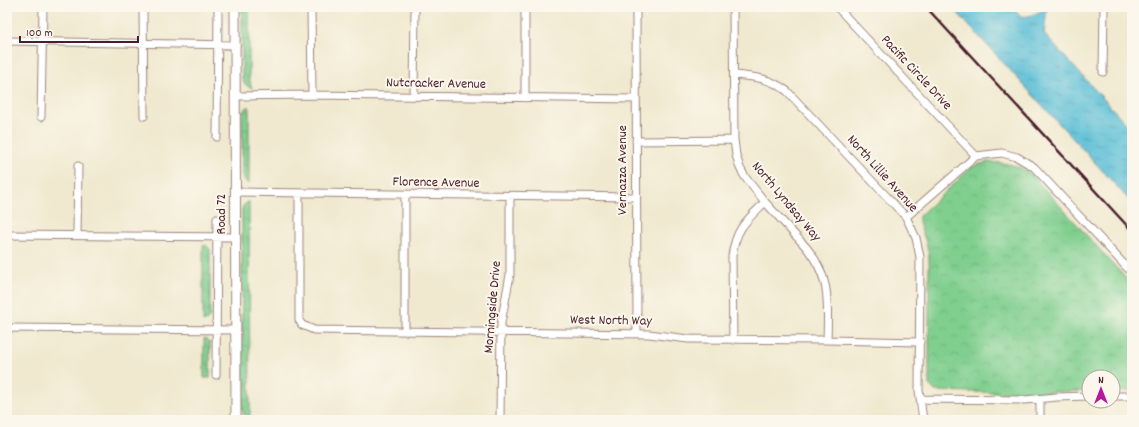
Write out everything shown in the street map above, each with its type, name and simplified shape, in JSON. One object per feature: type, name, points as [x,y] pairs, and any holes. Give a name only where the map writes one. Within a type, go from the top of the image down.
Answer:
[{"type":"street","points":[[41,117],[43,7]]},
{"type":"street","points":[[143,7],[142,44],[144,116]]},
{"type":"street","points":[[217,137],[218,7]]},
{"type":"street","name":"Road 72","points":[[235,7],[236,420]]},
{"type":"street","points":[[311,7],[312,95]]},
{"type":"street","points":[[414,96],[415,7]]},
{"type":"street","points":[[524,98],[525,7]]},
{"type":"street","name":"Vernazza Avenue","points":[[636,7],[637,334]]},
{"type":"street","name":"North Lyndsay Way","points":[[733,7],[734,140],[736,154],[740,168],[750,185],[814,256],[820,268],[827,291],[827,340]]},
{"type":"street","name":"Pacific Circle Drive","points":[[837,7],[976,156]]},
{"type":"street","points":[[1103,72],[1104,7]]},
{"type":"street","points":[[7,41],[236,45]]},
{"type":"street","name":"North Lillie Avenue","points":[[734,75],[754,76],[766,79],[777,83],[787,91],[906,217],[916,238],[920,257],[919,390],[923,420]]},
{"type":"street","name":"Nutcracker Avenue","points":[[236,96],[414,96],[636,100]]},
{"type":"street","points":[[636,140],[734,140]]},
{"type":"street","points":[[906,217],[976,156],[1002,154],[1017,157],[1034,167],[1132,273]]},
{"type":"street","points":[[77,235],[78,166]]},
{"type":"street","name":"Florence Avenue","points":[[236,192],[510,197],[636,197]]},
{"type":"street","name":"West North Way","points":[[299,194],[299,320],[302,325],[314,330],[637,334],[688,339],[920,342]]},
{"type":"street","points":[[405,331],[406,195]]},
{"type":"street","name":"Morningside Drive","points":[[500,420],[501,333],[510,275],[510,197]]},
{"type":"street","points":[[733,340],[732,256],[734,242],[738,232],[745,222],[765,202]]},
{"type":"street","points":[[216,376],[217,219]]},
{"type":"street","points":[[7,235],[236,237]]},
{"type":"street","points":[[7,328],[235,330]]},
{"type":"street","points":[[920,399],[1040,399],[1081,396]]},
{"type":"street","points":[[1121,396],[1132,396]]},
{"type":"street","points":[[1040,399],[1040,420]]},
{"type":"green space","points":[[242,7],[249,7],[249,78],[252,88],[244,82],[242,78]]},
{"type":"green space","points":[[249,106],[249,184],[243,179],[242,175],[242,115],[243,111]]},
{"type":"green space","points":[[988,162],[1000,163],[1022,168],[1027,171],[1132,285],[1132,391],[1121,391],[1121,369],[1081,369],[1081,391],[1012,393],[935,391],[929,385],[929,257],[919,216],[972,167]]},
{"type":"green space","points":[[249,201],[250,417],[244,414],[242,410],[242,209],[243,206]]},
{"type":"green space","points":[[203,245],[207,246],[210,250],[210,317],[203,322]]},
{"type":"green space","points":[[204,338],[210,343],[210,378],[204,378]]},
{"type":"water","points":[[952,7],[1014,7],[1020,15],[1024,16],[1047,9],[1044,34],[1132,130],[1132,203]]},
{"type":"railway","points":[[926,7],[1132,231]]}]
